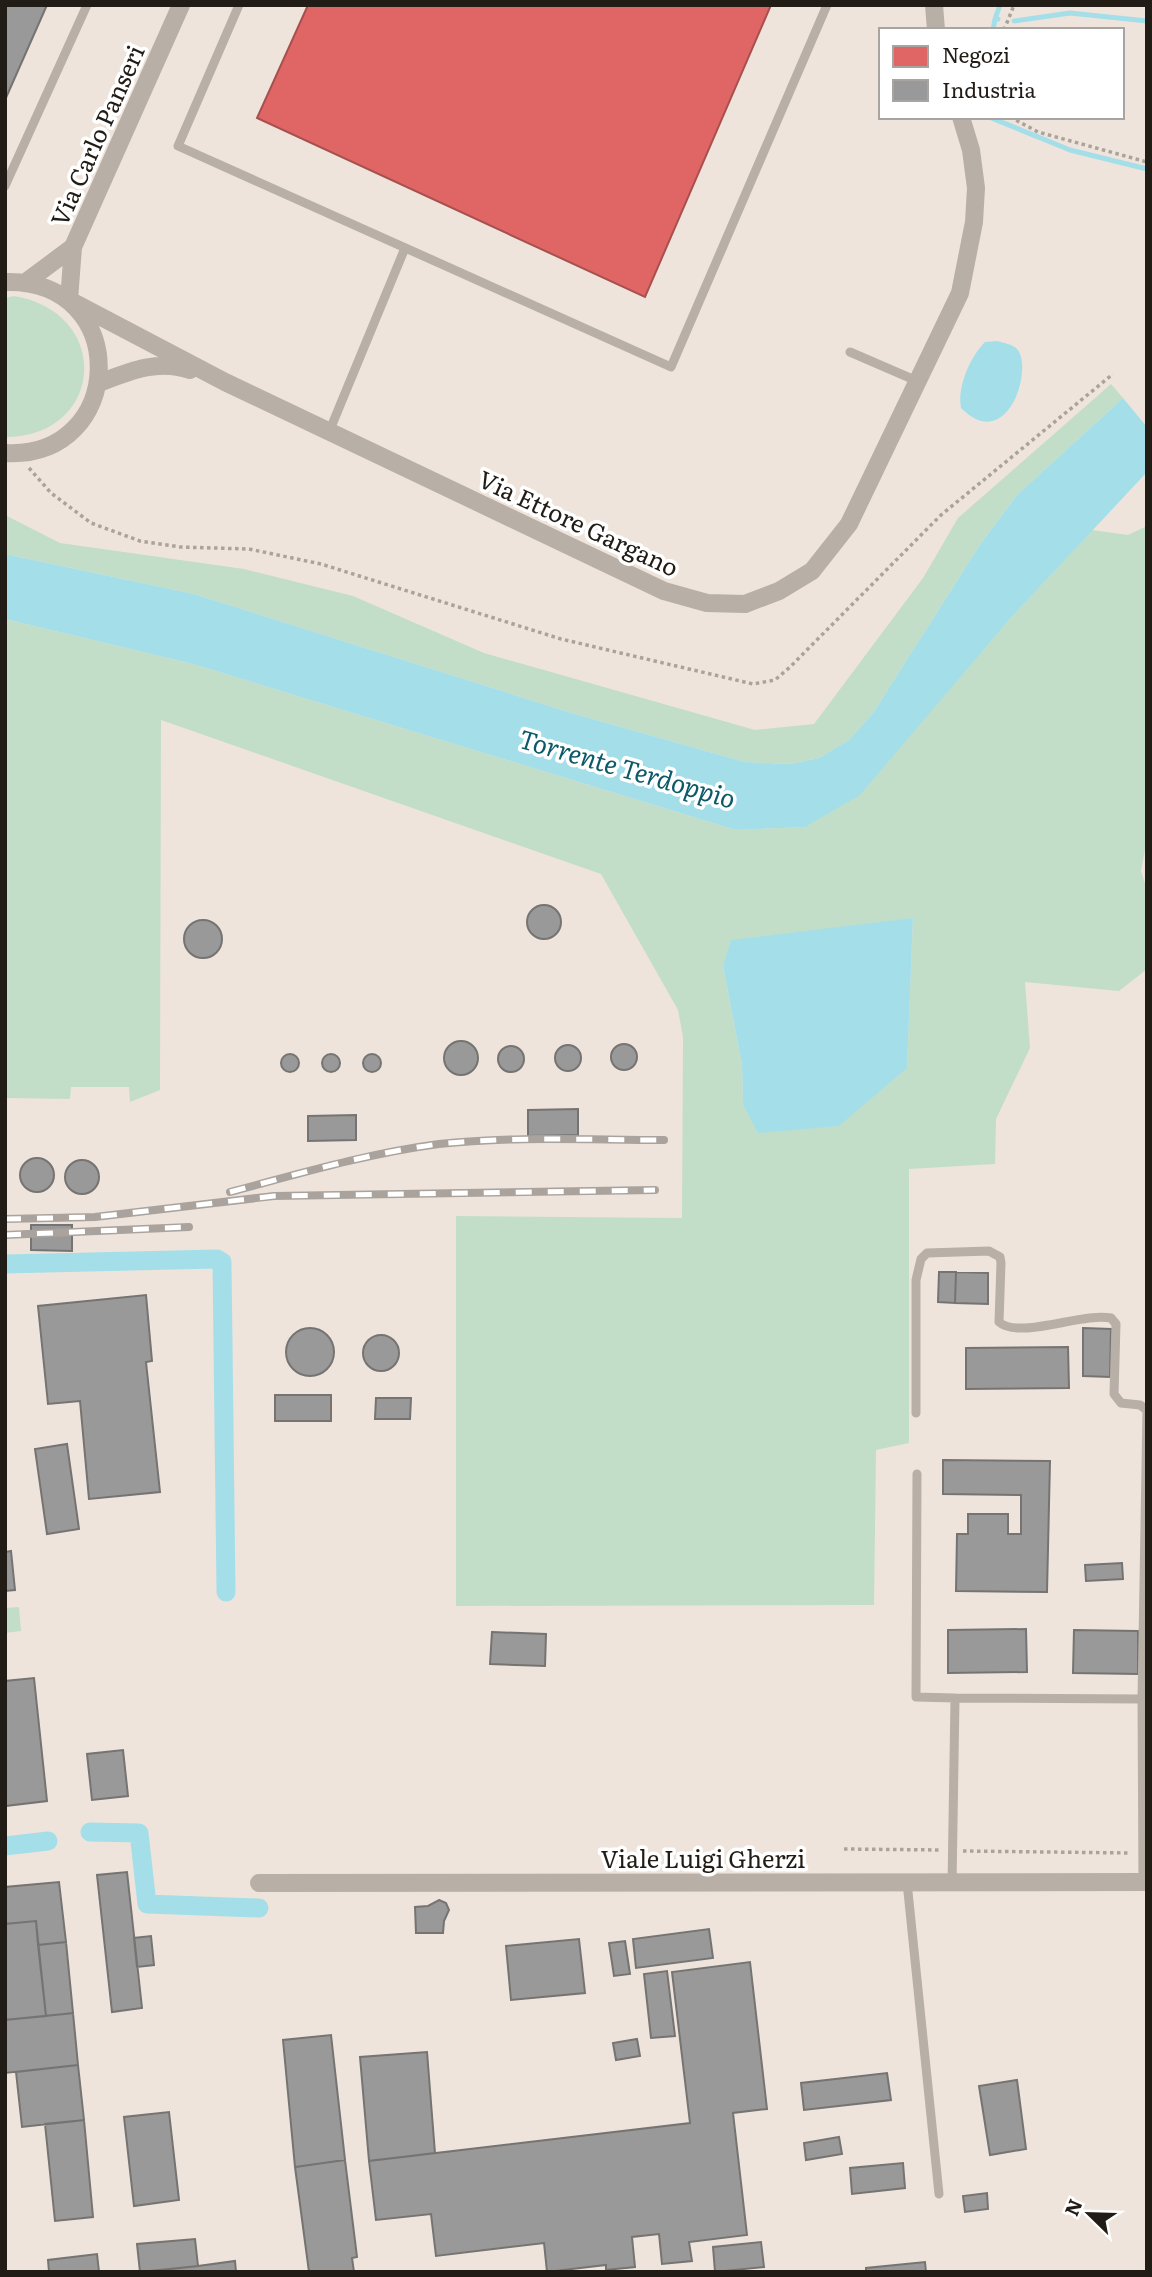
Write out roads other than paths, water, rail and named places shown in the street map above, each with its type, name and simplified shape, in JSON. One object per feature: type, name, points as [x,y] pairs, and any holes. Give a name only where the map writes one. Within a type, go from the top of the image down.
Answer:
[{"type":"street","name":"Via Carlo Panseri","points":[[69,300],[74,247],[181,5]]},
{"type":"street","points":[[934,5],[936,28]]},
{"type":"street","name":"Via Ettore Gargano","points":[[69,300],[225,382],[664,591],[707,603],[745,604],[779,591],[812,571],[849,524],[960,293],[974,222],[974,176],[961,119]]},
{"type":"street","name":"Via Carlo Panseri","points":[[26,282],[74,247]]},
{"type":"street","points":[[5,282],[26,282],[48,288],[69,300],[85,317],[96,337],[100,360],[99,383],[89,411],[70,433],[44,448],[5,453]]},
{"type":"street","name":"Via Ettore Gargano","points":[[99,383],[143,366],[176,365],[225,382]]},
{"type":"street","name":"Viale Luigi Gherzi","points":[[259,1883],[1145,1882]]},
{"type":"lane","points":[[5,186],[87,5]]},
{"type":"lane","points":[[239,5],[178,146],[671,367],[827,5]]},
{"type":"lane","points":[[329,432],[405,248]]},
{"type":"lane","points":[[850,352],[917,381]]},
{"type":"lane","points":[[916,1413],[916,1280],[921,1259],[927,1253],[989,1251],[1000,1257],[999,1322],[1004,1326],[1052,1325],[1073,1318],[1105,1317],[1116,1324],[1114,1394],[1121,1403],[1140,1405],[1147,1410],[1142,1699],[1145,1882]]},
{"type":"lane","points":[[917,1474],[916,1696],[1142,1699]]},
{"type":"lane","points":[[952,1884],[955,1698]]},
{"type":"lane","points":[[907,1882],[939,2194]]},
{"type":"water","points":[[997,341],[1017,349],[1022,372],[1019,388],[1004,415],[992,421],[978,420],[961,408],[963,382],[979,348],[985,342]]},
{"type":"water","name":"Torrente Terdoppio","points":[[1123,398],[1147,427],[1147,472],[1007,622],[860,795],[805,827],[736,830],[193,664],[5,619],[5,554],[194,594],[575,714],[745,762],[790,764],[819,758],[849,740],[873,713],[981,543],[1017,495]]},
{"type":"water","points":[[913,918],[907,1068],[839,1126],[758,1133],[743,1104],[742,1065],[723,966],[731,940]]},
{"type":"waterway","points":[[998,19],[995,19],[1000,5]]},
{"type":"waterway","points":[[1014,21],[1070,13],[1147,21]]},
{"type":"waterway","points":[[993,28],[995,19]]},
{"type":"waterway","points":[[994,119],[1070,150],[1147,169]]},
{"type":"waterway","points":[[5,1264],[217,1259],[222,1262],[226,1592]]},
{"type":"waterway","points":[[90,1832],[139,1833],[147,1904],[259,1908]]},
{"type":"waterway","points":[[5,1846],[48,1841]]},
{"type":"railway","points":[[230,1192],[360,1158],[439,1144],[523,1139],[664,1140]]},
{"type":"railway","points":[[5,1219],[95,1217],[274,1196],[655,1190]]},
{"type":"railway","points":[[5,1235],[189,1227]]}]
